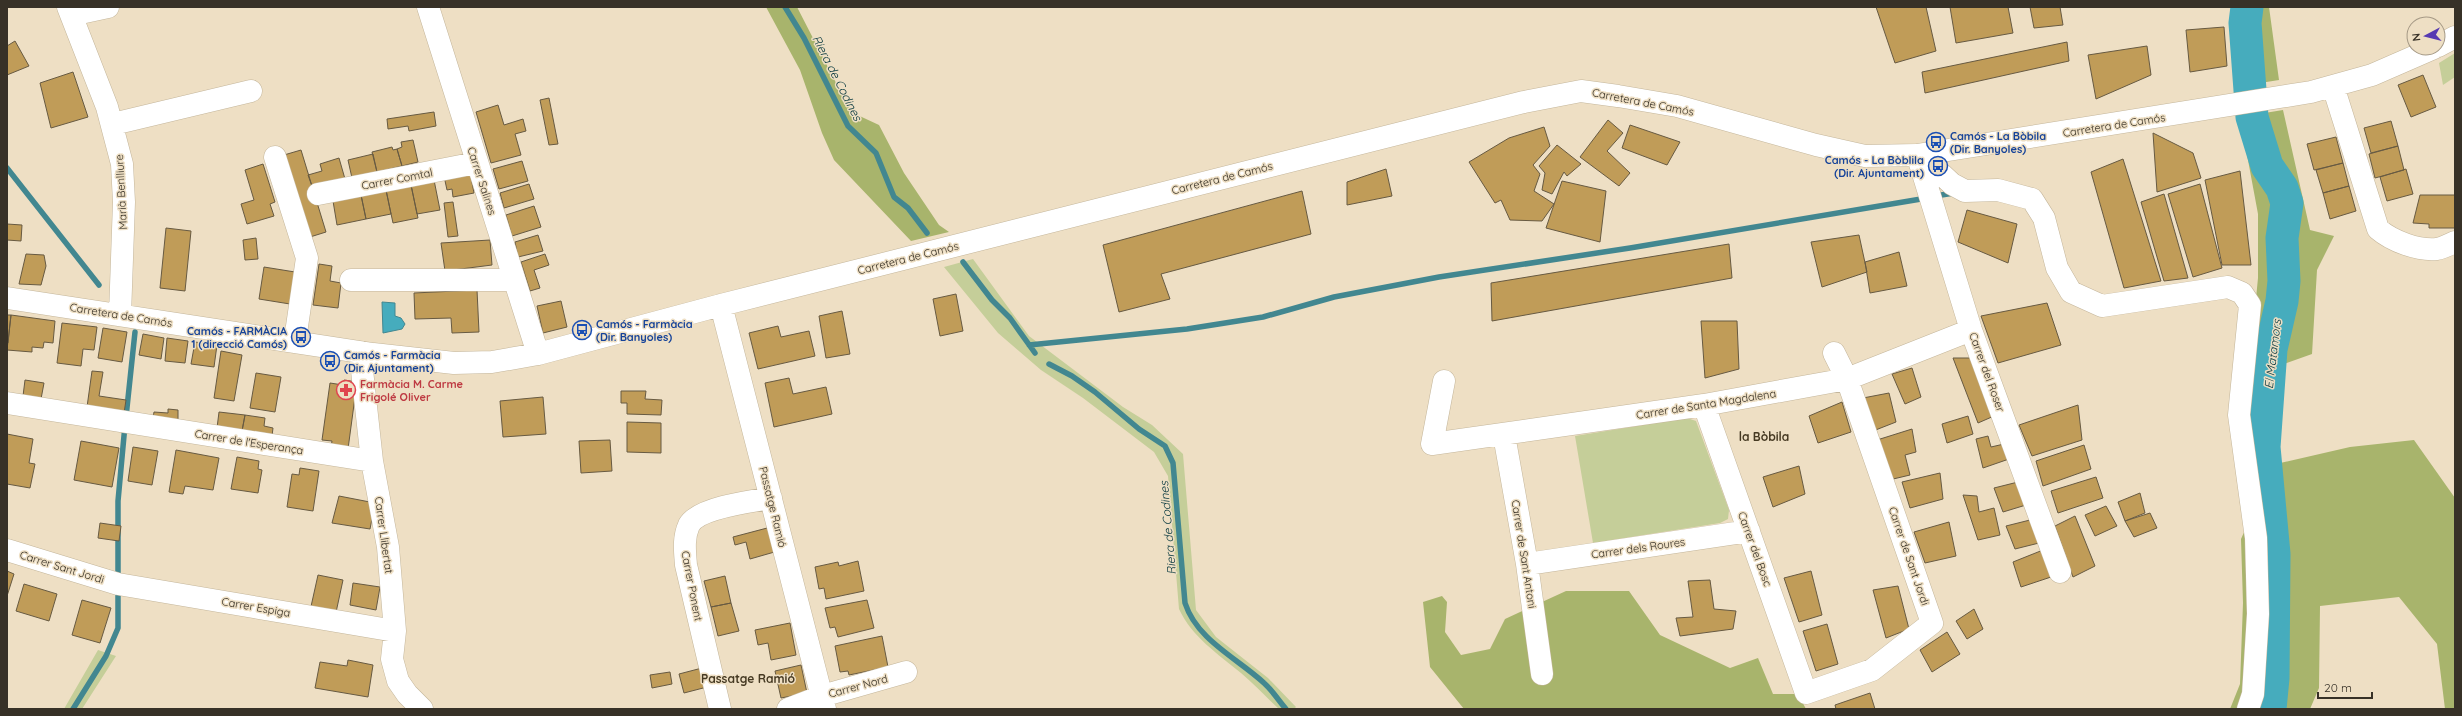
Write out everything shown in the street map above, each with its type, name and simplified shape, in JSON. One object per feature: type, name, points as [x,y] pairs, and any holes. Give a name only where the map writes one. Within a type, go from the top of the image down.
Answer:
[{"type":"street","points":[[69,11],[108,7]]},
{"type":"street","name":"Carrer Salines","points":[[428,7],[476,163],[538,354]]},
{"type":"street","name":"Marià Benlliure","points":[[69,11],[113,124],[122,164],[124,202],[120,315]]},
{"type":"street","points":[[2446,42],[2455,37]]},
{"type":"street","name":"Carretera de Camós","points":[[7,298],[295,340],[360,352],[454,363],[492,362],[538,354],[721,305],[1524,102],[1581,91],[1677,106],[1816,145],[1927,169],[1945,151],[2286,96],[2333,86],[2372,74],[2415,56]]},
{"type":"street","points":[[2333,86],[2378,229],[2385,235],[2400,242],[2420,247],[2438,249],[2455,242]]},
{"type":"street","points":[[113,124],[251,91]]},
{"type":"street","points":[[275,157],[306,258],[295,340]]},
{"type":"street","name":"Carrer Comtal","points":[[318,194],[476,163]]},
{"type":"street","points":[[1927,169],[1965,191],[1998,190],[2032,199],[2044,218],[2057,268],[2071,292],[2102,306],[2228,287],[2242,293],[2250,305],[2238,415],[2256,538],[2258,614],[2253,694],[2248,709]]},
{"type":"street","name":"Carrer del Roser","points":[[1927,169],[1932,204],[1971,330],[2060,572]]},
{"type":"street","points":[[351,280],[514,280]]},
{"type":"street","name":"Passatge Ramió","points":[[721,305],[823,702]]},
{"type":"street","name":"Carrer de Santa Magdalena","points":[[1444,382],[1432,444],[1504,435],[1704,405],[1847,379],[1971,330]]},
{"type":"street","name":"Carrer Llibertat","points":[[360,352],[372,461],[388,547],[394,631],[392,659],[398,680],[407,694],[422,709]]},
{"type":"street","name":"Carrer de Sant Jordi","points":[[1806,693],[1872,670],[1932,623],[1847,379],[1834,353]]},
{"type":"street","name":"Carrer de l'Esperança","points":[[7,403],[372,461]]},
{"type":"street","name":"Carrer del Bosc","points":[[1704,405],[1806,693]]},
{"type":"street","name":"Carrer de Sant Antoni","points":[[1504,435],[1527,564],[1542,674]]},
{"type":"street","name":"Carrer Ponent","points":[[720,709],[686,565],[684,541],[690,524],[701,516],[719,509],[771,498]]},
{"type":"street","name":"Carrer dels Roures","points":[[1527,564],[1749,531]]},
{"type":"street","name":"Carrer Sant Jordi","points":[[7,550],[118,584]]},
{"type":"street","name":"Carrer Espiga","points":[[118,584],[394,631]]},
{"type":"street","name":"Carrer Nord","points":[[788,709],[823,702],[906,672]]},
{"type":"green space","points":[[766,7],[797,7],[851,112],[879,125],[904,173],[939,225],[949,232],[911,241],[834,160],[822,133],[800,70]]},
{"type":"green space","points":[[2233,7],[2269,7],[2279,80],[2235,87],[2233,67]]},
{"type":"green space","points":[[2455,53],[2455,77],[2443,85],[2439,63]]},
{"type":"green space","points":[[2283,110],[2310,230],[2334,236],[2317,270],[2312,354],[2284,364],[2275,430],[2280,463],[2350,447],[2414,440],[2455,498],[2455,709],[2445,709],[2437,644],[2399,597],[2320,606],[2319,688],[2310,709],[2230,709],[2240,684],[2243,603],[2241,539],[2254,510],[2244,421],[2258,278],[2258,214],[2240,117]]},
{"type":"green space","points":[[973,259],[1029,336],[1123,407],[1152,425],[1183,454],[1196,610],[1216,637],[1268,678],[1296,707],[1294,709],[1279,709],[1246,677],[1198,637],[1184,619],[1179,609],[1168,476],[1154,452],[1083,398],[1041,370],[998,333],[944,267]]},
{"type":"green space","points":[[1687,418],[1696,421],[1729,510],[1728,519],[1720,523],[1593,543],[1575,436]]},
{"type":"green space","points":[[1566,591],[1629,591],[1660,635],[1730,668],[1758,658],[1773,694],[1798,694],[1806,709],[1464,709],[1430,667],[1423,602],[1442,596],[1447,602],[1445,632],[1461,655],[1490,649],[1505,619]]},
{"type":"green space","points":[[98,650],[116,656],[82,709],[64,709]]},
{"type":"water","points":[[382,302],[395,303],[395,316],[401,318],[405,324],[402,329],[383,333]]},
{"type":"building","points":[[1876,7],[1926,7],[1936,51],[1895,63]]},
{"type":"building","points":[[1950,7],[2008,7],[2013,33],[1956,43]]},
{"type":"building","points":[[2030,7],[2060,7],[2063,25],[2034,28]]},
{"type":"building","points":[[2224,27],[2227,66],[2190,72],[2186,30]]},
{"type":"building","points":[[15,41],[29,66],[7,75],[7,46]]},
{"type":"building","points":[[2067,42],[2069,61],[1925,93],[1922,72]]},
{"type":"building","points":[[2147,46],[2151,75],[2096,99],[2088,55]]},
{"type":"building","points":[[73,72],[88,117],[51,128],[40,83]]},
{"type":"building","points":[[2423,75],[2436,107],[2411,117],[2398,85]]},
{"type":"building","points":[[549,98],[558,144],[549,145],[540,100]]},
{"type":"building","points":[[498,105],[504,125],[523,119],[526,131],[515,134],[521,155],[491,163],[476,112]]},
{"type":"building","points":[[434,112],[436,126],[409,131],[408,126],[388,129],[387,119]]},
{"type":"building","points":[[1608,120],[1623,133],[1607,151],[1630,173],[1619,186],[1580,157]]},
{"type":"building","points":[[2391,121],[2398,146],[2371,153],[2364,128]]},
{"type":"building","points":[[1630,125],[1680,142],[1667,165],[1622,148]]},
{"type":"building","points":[[1544,127],[1550,146],[1533,165],[1540,174],[1534,191],[1554,204],[1542,221],[1510,220],[1501,200],[1495,203],[1469,162],[1509,138]]},
{"type":"building","points":[[2153,133],[2193,153],[2201,178],[2157,192]]},
{"type":"building","points":[[2336,137],[2343,163],[2314,170],[2307,144]]},
{"type":"building","points":[[413,140],[418,162],[402,166],[397,149],[402,147],[401,142]]},
{"type":"building","points":[[1557,145],[1581,164],[1567,176],[1564,172],[1552,194],[1542,190],[1545,173],[1539,166]]},
{"type":"building","points":[[2398,146],[2404,170],[2375,178],[2369,154]]},
{"type":"building","points":[[392,147],[393,150],[397,149],[402,166],[377,172],[372,152]]},
{"type":"building","points":[[301,150],[326,232],[310,237],[284,155]]},
{"type":"building","points":[[373,154],[377,172],[352,178],[348,160]]},
{"type":"building","points":[[339,158],[345,179],[313,189],[308,175],[322,171],[320,164]]},
{"type":"building","points":[[2123,159],[2161,281],[2124,288],[2091,172]]},
{"type":"building","points":[[522,161],[528,181],[499,189],[493,169]]},
{"type":"building","points":[[2343,163],[2349,186],[2323,193],[2316,170]]},
{"type":"building","points":[[263,164],[275,202],[270,204],[274,216],[247,224],[241,204],[254,200],[245,170]]},
{"type":"building","points":[[1386,169],[1392,196],[1347,205],[1347,182]]},
{"type":"building","points":[[2406,169],[2413,194],[2387,201],[2380,177]]},
{"type":"building","points":[[2240,171],[2251,265],[2222,265],[2205,180]]},
{"type":"building","points":[[470,172],[474,193],[453,197],[452,189],[447,190],[444,176]]},
{"type":"building","points":[[434,180],[440,210],[417,214],[411,185]]},
{"type":"building","points":[[1562,181],[1606,191],[1600,242],[1546,228]]},
{"type":"building","points":[[529,184],[534,199],[504,208],[500,193]]},
{"type":"building","points":[[2200,184],[2222,268],[2193,277],[2168,194]]},
{"type":"building","points":[[411,185],[418,218],[393,223],[386,190]]},
{"type":"building","points":[[2349,186],[2356,211],[2330,219],[2323,193]]},
{"type":"building","points":[[386,190],[391,214],[366,219],[361,195]]},
{"type":"building","points":[[1302,191],[1311,234],[1161,274],[1170,299],[1119,312],[1103,245]]},
{"type":"building","points":[[2164,194],[2188,278],[2164,281],[2141,202]]},
{"type":"building","points":[[361,195],[366,219],[337,225],[333,201]]},
{"type":"building","points":[[2420,195],[2455,195],[2455,228],[2429,228],[2429,224],[2413,223]]},
{"type":"building","points":[[453,202],[458,236],[448,237],[444,203]]},
{"type":"building","points":[[534,206],[541,227],[512,236],[506,215]]},
{"type":"building","points":[[1967,210],[2017,224],[2008,263],[1958,242]]},
{"type":"building","points":[[7,224],[22,225],[21,241],[7,240]]},
{"type":"building","points":[[166,228],[191,231],[185,291],[160,288]]},
{"type":"building","points":[[538,235],[543,251],[518,257],[515,242]]},
{"type":"building","points":[[1859,235],[1867,272],[1822,287],[1811,242]]},
{"type":"building","points":[[256,238],[258,259],[245,260],[243,240]]},
{"type":"building","points":[[490,240],[492,265],[445,271],[441,243]]},
{"type":"building","points":[[1729,244],[1732,278],[1492,321],[1491,283]]},
{"type":"building","points":[[1899,252],[1907,286],[1870,293],[1865,262]]},
{"type":"building","points":[[26,254],[44,255],[46,266],[41,285],[19,284]]},
{"type":"building","points":[[545,254],[549,265],[534,270],[540,288],[530,291],[521,262]]},
{"type":"building","points":[[319,264],[332,266],[330,281],[341,283],[338,308],[313,305]]},
{"type":"building","points":[[264,267],[295,272],[290,304],[259,299]]},
{"type":"building","points":[[477,290],[479,332],[452,333],[451,318],[415,319],[414,293]]},
{"type":"building","points":[[956,294],[963,331],[940,336],[933,299]]},
{"type":"building","points":[[561,301],[567,327],[543,333],[537,306]]},
{"type":"building","points":[[2047,303],[2061,345],[1998,363],[1981,316]]},
{"type":"building","points":[[842,311],[850,354],[826,358],[819,316]]},
{"type":"building","points":[[7,315],[11,315],[8,343],[7,343]]},
{"type":"building","points":[[11,315],[55,321],[53,343],[44,342],[43,348],[32,347],[32,352],[7,350]]},
{"type":"building","points":[[1701,321],[1737,321],[1739,369],[1705,378]]},
{"type":"building","points":[[62,323],[97,327],[94,350],[83,349],[81,366],[57,363]]},
{"type":"building","points":[[778,326],[781,337],[809,331],[815,356],[758,369],[749,333]]},
{"type":"building","points":[[103,328],[127,332],[122,362],[98,358]]},
{"type":"building","points":[[143,334],[164,338],[161,359],[139,355]]},
{"type":"building","points":[[167,338],[188,341],[185,363],[165,361]]},
{"type":"building","points":[[195,342],[217,345],[214,367],[191,364]]},
{"type":"building","points":[[221,351],[242,355],[234,401],[214,398]]},
{"type":"building","points":[[1953,358],[1974,358],[1994,416],[1978,423]]},
{"type":"building","points":[[1912,368],[1921,397],[1905,404],[1892,374]]},
{"type":"building","points":[[92,371],[103,372],[99,396],[126,400],[124,413],[87,407]]},
{"type":"building","points":[[256,373],[281,377],[275,412],[250,408]]},
{"type":"building","points":[[789,378],[793,394],[826,387],[832,414],[774,427],[765,383]]},
{"type":"building","points":[[25,380],[44,383],[41,399],[23,396]]},
{"type":"building","points":[[344,380],[357,382],[348,449],[331,447],[332,441],[322,440],[330,383],[343,385]]},
{"type":"building","points":[[621,391],[646,391],[645,399],[662,400],[661,415],[627,414],[627,403],[621,403]]},
{"type":"building","points":[[1889,393],[1896,422],[1873,431],[1863,398]]},
{"type":"building","points":[[543,397],[546,434],[503,437],[500,401]]},
{"type":"building","points":[[1842,402],[1851,432],[1818,443],[1809,416]]},
{"type":"building","points":[[2078,405],[2082,440],[2032,456],[2019,425]]},
{"type":"building","points":[[168,409],[178,410],[178,420],[153,418],[154,412],[168,413]]},
{"type":"building","points":[[219,412],[245,415],[242,431],[217,428]]},
{"type":"building","points":[[245,415],[265,418],[264,426],[273,428],[272,436],[242,431]]},
{"type":"building","points":[[1968,416],[1973,434],[1947,443],[1942,424]]},
{"type":"building","points":[[627,422],[661,423],[661,453],[627,452]]},
{"type":"building","points":[[1912,429],[1916,452],[1905,455],[1910,475],[1889,480],[1877,440]]},
{"type":"building","points":[[7,434],[33,439],[29,463],[35,464],[30,488],[7,484]]},
{"type":"building","points":[[1988,436],[1991,447],[2004,444],[2009,459],[1983,468],[1976,439]]},
{"type":"building","points":[[610,440],[612,471],[581,473],[579,441]]},
{"type":"building","points":[[81,441],[119,448],[112,487],[74,480]]},
{"type":"building","points":[[2084,445],[2091,469],[2043,486],[2036,461]]},
{"type":"building","points":[[133,447],[158,451],[152,485],[128,481]]},
{"type":"building","points":[[176,450],[219,458],[213,490],[185,486],[183,494],[169,492]]},
{"type":"building","points":[[237,457],[259,461],[258,469],[262,470],[258,493],[231,489]]},
{"type":"building","points":[[1799,466],[1805,494],[1773,507],[1763,477]]},
{"type":"building","points":[[300,468],[319,471],[313,511],[287,507],[292,474],[299,475]]},
{"type":"building","points":[[1940,473],[1943,499],[1910,508],[1902,482]]},
{"type":"building","points":[[2096,477],[2103,498],[2058,513],[2051,491]]},
{"type":"building","points":[[2018,482],[2026,505],[2003,512],[1994,488]]},
{"type":"building","points":[[2140,493],[2145,513],[2125,521],[2118,502]]},
{"type":"building","points":[[1963,495],[1977,496],[1979,512],[1994,508],[2000,535],[1978,540]]},
{"type":"building","points":[[339,496],[375,503],[370,529],[332,523]]},
{"type":"building","points":[[2106,506],[2117,526],[2095,536],[2085,515]]},
{"type":"building","points":[[2150,513],[2157,528],[2134,537],[2125,521]]},
{"type":"building","points":[[2075,516],[2095,566],[2073,577],[2055,526]]},
{"type":"building","points":[[2034,519],[2039,543],[2015,549],[2006,526]]},
{"type":"building","points":[[1949,522],[1956,556],[1925,563],[1914,532]]},
{"type":"building","points":[[100,523],[121,526],[119,541],[98,538]]},
{"type":"building","points":[[771,527],[778,551],[750,559],[746,542],[735,545],[733,537]]},
{"type":"building","points":[[2043,550],[2051,577],[2021,587],[2013,562]]},
{"type":"building","points":[[858,561],[864,591],[826,599],[824,588],[819,589],[815,567],[838,562],[839,566]]},
{"type":"building","points":[[7,571],[14,574],[7,596]]},
{"type":"building","points":[[1811,571],[1822,615],[1799,622],[1784,578]]},
{"type":"building","points":[[318,575],[343,580],[335,617],[310,611]]},
{"type":"building","points":[[725,576],[731,603],[711,607],[704,581]]},
{"type":"building","points":[[1710,580],[1714,609],[1736,611],[1733,629],[1680,636],[1676,618],[1693,617],[1688,581]]},
{"type":"building","points":[[353,583],[380,587],[376,610],[350,605]]},
{"type":"building","points":[[24,584],[57,594],[49,621],[16,611]]},
{"type":"building","points":[[1898,586],[1909,629],[1886,638],[1873,590]]},
{"type":"building","points":[[82,600],[111,608],[100,643],[72,635]]},
{"type":"building","points":[[867,600],[874,628],[838,637],[835,627],[830,628],[825,608]]},
{"type":"building","points":[[731,603],[739,631],[718,636],[711,607]]},
{"type":"building","points":[[1974,609],[1983,629],[1967,639],[1956,621]]},
{"type":"building","points":[[790,623],[796,655],[771,660],[768,643],[758,645],[755,630]]},
{"type":"building","points":[[1827,624],[1838,664],[1816,671],[1803,631]]},
{"type":"building","points":[[1947,632],[1960,654],[1932,672],[1920,650]]},
{"type":"building","points":[[882,636],[888,667],[849,675],[848,671],[840,672],[835,646]]},
{"type":"building","points":[[348,660],[373,665],[368,697],[315,688],[320,662],[347,666]]},
{"type":"building","points":[[801,665],[807,693],[781,698],[775,671]]},
{"type":"building","points":[[702,668],[707,687],[684,693],[679,674]]},
{"type":"building","points":[[670,672],[672,684],[652,688],[650,675]]},
{"type":"building","points":[[1870,693],[1875,709],[1836,709],[1835,705]]},
{"type":"waterway","name":"Riera de Codines","points":[[785,7],[804,38],[848,126],[876,153],[894,197],[908,208],[927,233]]},
{"type":"waterway","name":"El Matamors","points":[[2247,7],[2245,23],[2252,117],[2267,166],[2282,188],[2287,203],[2282,238],[2284,281],[2282,301],[2271,349],[2264,447],[2274,554],[2273,678],[2270,709]]},
{"type":"waterway","points":[[7,168],[99,285]]},
{"type":"waterway","points":[[1935,196],[1954,193]]},
{"type":"waterway","points":[[1029,345],[1187,329],[1263,317],[1334,297],[1439,277],[1630,248],[1927,198]]},
{"type":"waterway","name":"Riera de Codines","points":[[963,262],[992,300],[1010,318],[1035,353]]},
{"type":"waterway","points":[[126,417],[135,332]]},
{"type":"waterway","name":"Riera de Codines","points":[[1049,364],[1072,376],[1095,392],[1139,429],[1165,446],[1173,463],[1185,603],[1191,616],[1208,638],[1264,683],[1286,709]]},
{"type":"waterway","points":[[118,578],[118,501],[125,425]]},
{"type":"waterway","points":[[73,709],[106,656],[118,628],[118,589]]},
{"type":"place","name":"Camós - La Bòbila (Dir. Banyoles)","points":[[1936,142]]},
{"type":"place","name":"Camós - La Bòblila (Dir. Ajuntament)","points":[[1938,166]]},
{"type":"place","name":"Camós - Farmàcia (Dir. Banyoles)","points":[[582,330]]},
{"type":"place","name":"Camós - FARMÀCIA 1 (direcció Camós)","points":[[301,337]]},
{"type":"place","name":"Camós - Farmàcia (Dir. Ajuntament)","points":[[330,361]]},
{"type":"place","name":"Farmàcia M. Carme Frigolé Oliver","points":[[346,390]]},
{"type":"district","name":"la Bòbila","points":[[1764,437]]},
{"type":"district","name":"Passatge Ramió","points":[[748,679]]}]
